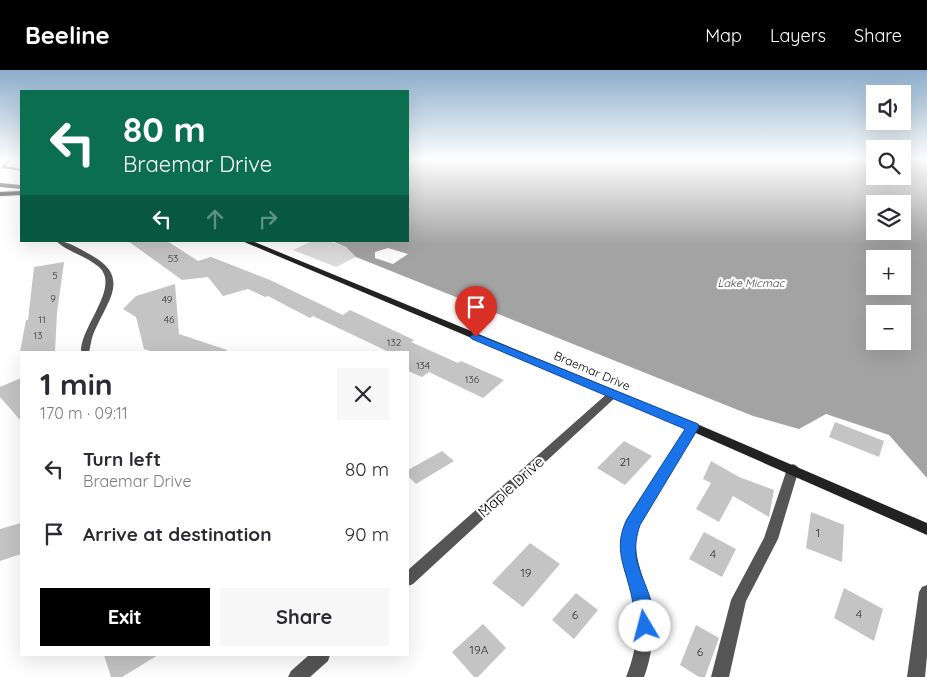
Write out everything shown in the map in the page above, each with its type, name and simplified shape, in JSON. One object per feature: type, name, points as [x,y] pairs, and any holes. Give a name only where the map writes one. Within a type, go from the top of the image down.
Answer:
[{"type":"main road","points":[[0,194],[20,193]]},
{"type":"main road","name":"Braemar Drive","points":[[248,242],[793,469],[927,529]]},
{"type":"street","points":[[61,242],[98,262],[107,271],[110,281],[111,289],[106,301],[88,332],[85,351]]},
{"type":"street","name":"Maple Drive","points":[[409,578],[613,394]]},
{"type":"street","points":[[635,677],[640,667],[645,637],[644,615],[638,587],[630,566],[627,548],[629,535],[632,523],[693,427]]},
{"type":"street","points":[[720,677],[732,624],[740,600],[771,538],[793,469]]},
{"type":"street","points":[[916,677],[927,592]]},
{"type":"street","points":[[297,677],[321,656]]},
{"type":"shaded area","points":[[310,242],[330,242],[342,245],[356,257],[336,267],[293,250]]},
{"type":"water","name":"Lake Micmac","points":[[409,188],[927,188],[927,478],[889,435],[826,414],[799,429],[753,416],[356,257],[346,247],[334,242],[409,242]]},
{"type":"pier","points":[[388,248],[408,254],[393,264],[375,258],[375,252]]},
{"type":"building","points":[[129,242],[169,242],[198,261],[211,257],[270,280],[343,315],[350,310],[414,340],[411,342],[458,363],[461,361],[504,380],[483,398],[429,372],[422,377],[409,371],[409,351],[387,351],[313,316],[310,318],[268,296],[265,297],[248,289],[223,296],[208,277],[182,280]]},
{"type":"building","points":[[64,262],[57,313],[55,351],[20,351],[26,320],[28,320],[34,267]]},
{"type":"building","points":[[175,284],[179,334],[226,351],[150,351],[144,349],[136,317],[123,309],[136,296]]},
{"type":"building","points":[[20,378],[20,420],[0,397],[0,387]]},
{"type":"building","points":[[835,422],[884,441],[879,457],[829,437]]},
{"type":"building","points":[[624,441],[652,456],[625,485],[597,468]]},
{"type":"building","points":[[442,451],[454,461],[416,484],[409,477],[409,469]]},
{"type":"building","points":[[711,461],[739,477],[774,490],[769,517],[733,496],[719,522],[696,509],[711,483],[703,479]]},
{"type":"building","points":[[811,512],[844,525],[842,562],[806,548]]},
{"type":"building","points":[[20,523],[20,554],[0,561],[0,529]]},
{"type":"building","points":[[704,532],[736,549],[722,577],[689,559]]},
{"type":"building","points":[[530,543],[560,564],[523,607],[492,583]]},
{"type":"building","points":[[844,588],[883,609],[874,641],[834,618]]},
{"type":"building","points":[[576,593],[598,610],[574,639],[552,620]]},
{"type":"building","points":[[483,624],[506,648],[478,677],[474,677],[452,652]]},
{"type":"building","points":[[696,625],[719,638],[705,677],[699,677],[680,665]]},
{"type":"building","points":[[104,656],[156,656],[122,677],[111,677]]},
{"type":"route","points":[[476,337],[693,427],[632,523],[629,535],[627,548],[630,566],[638,587],[645,626]]}]
